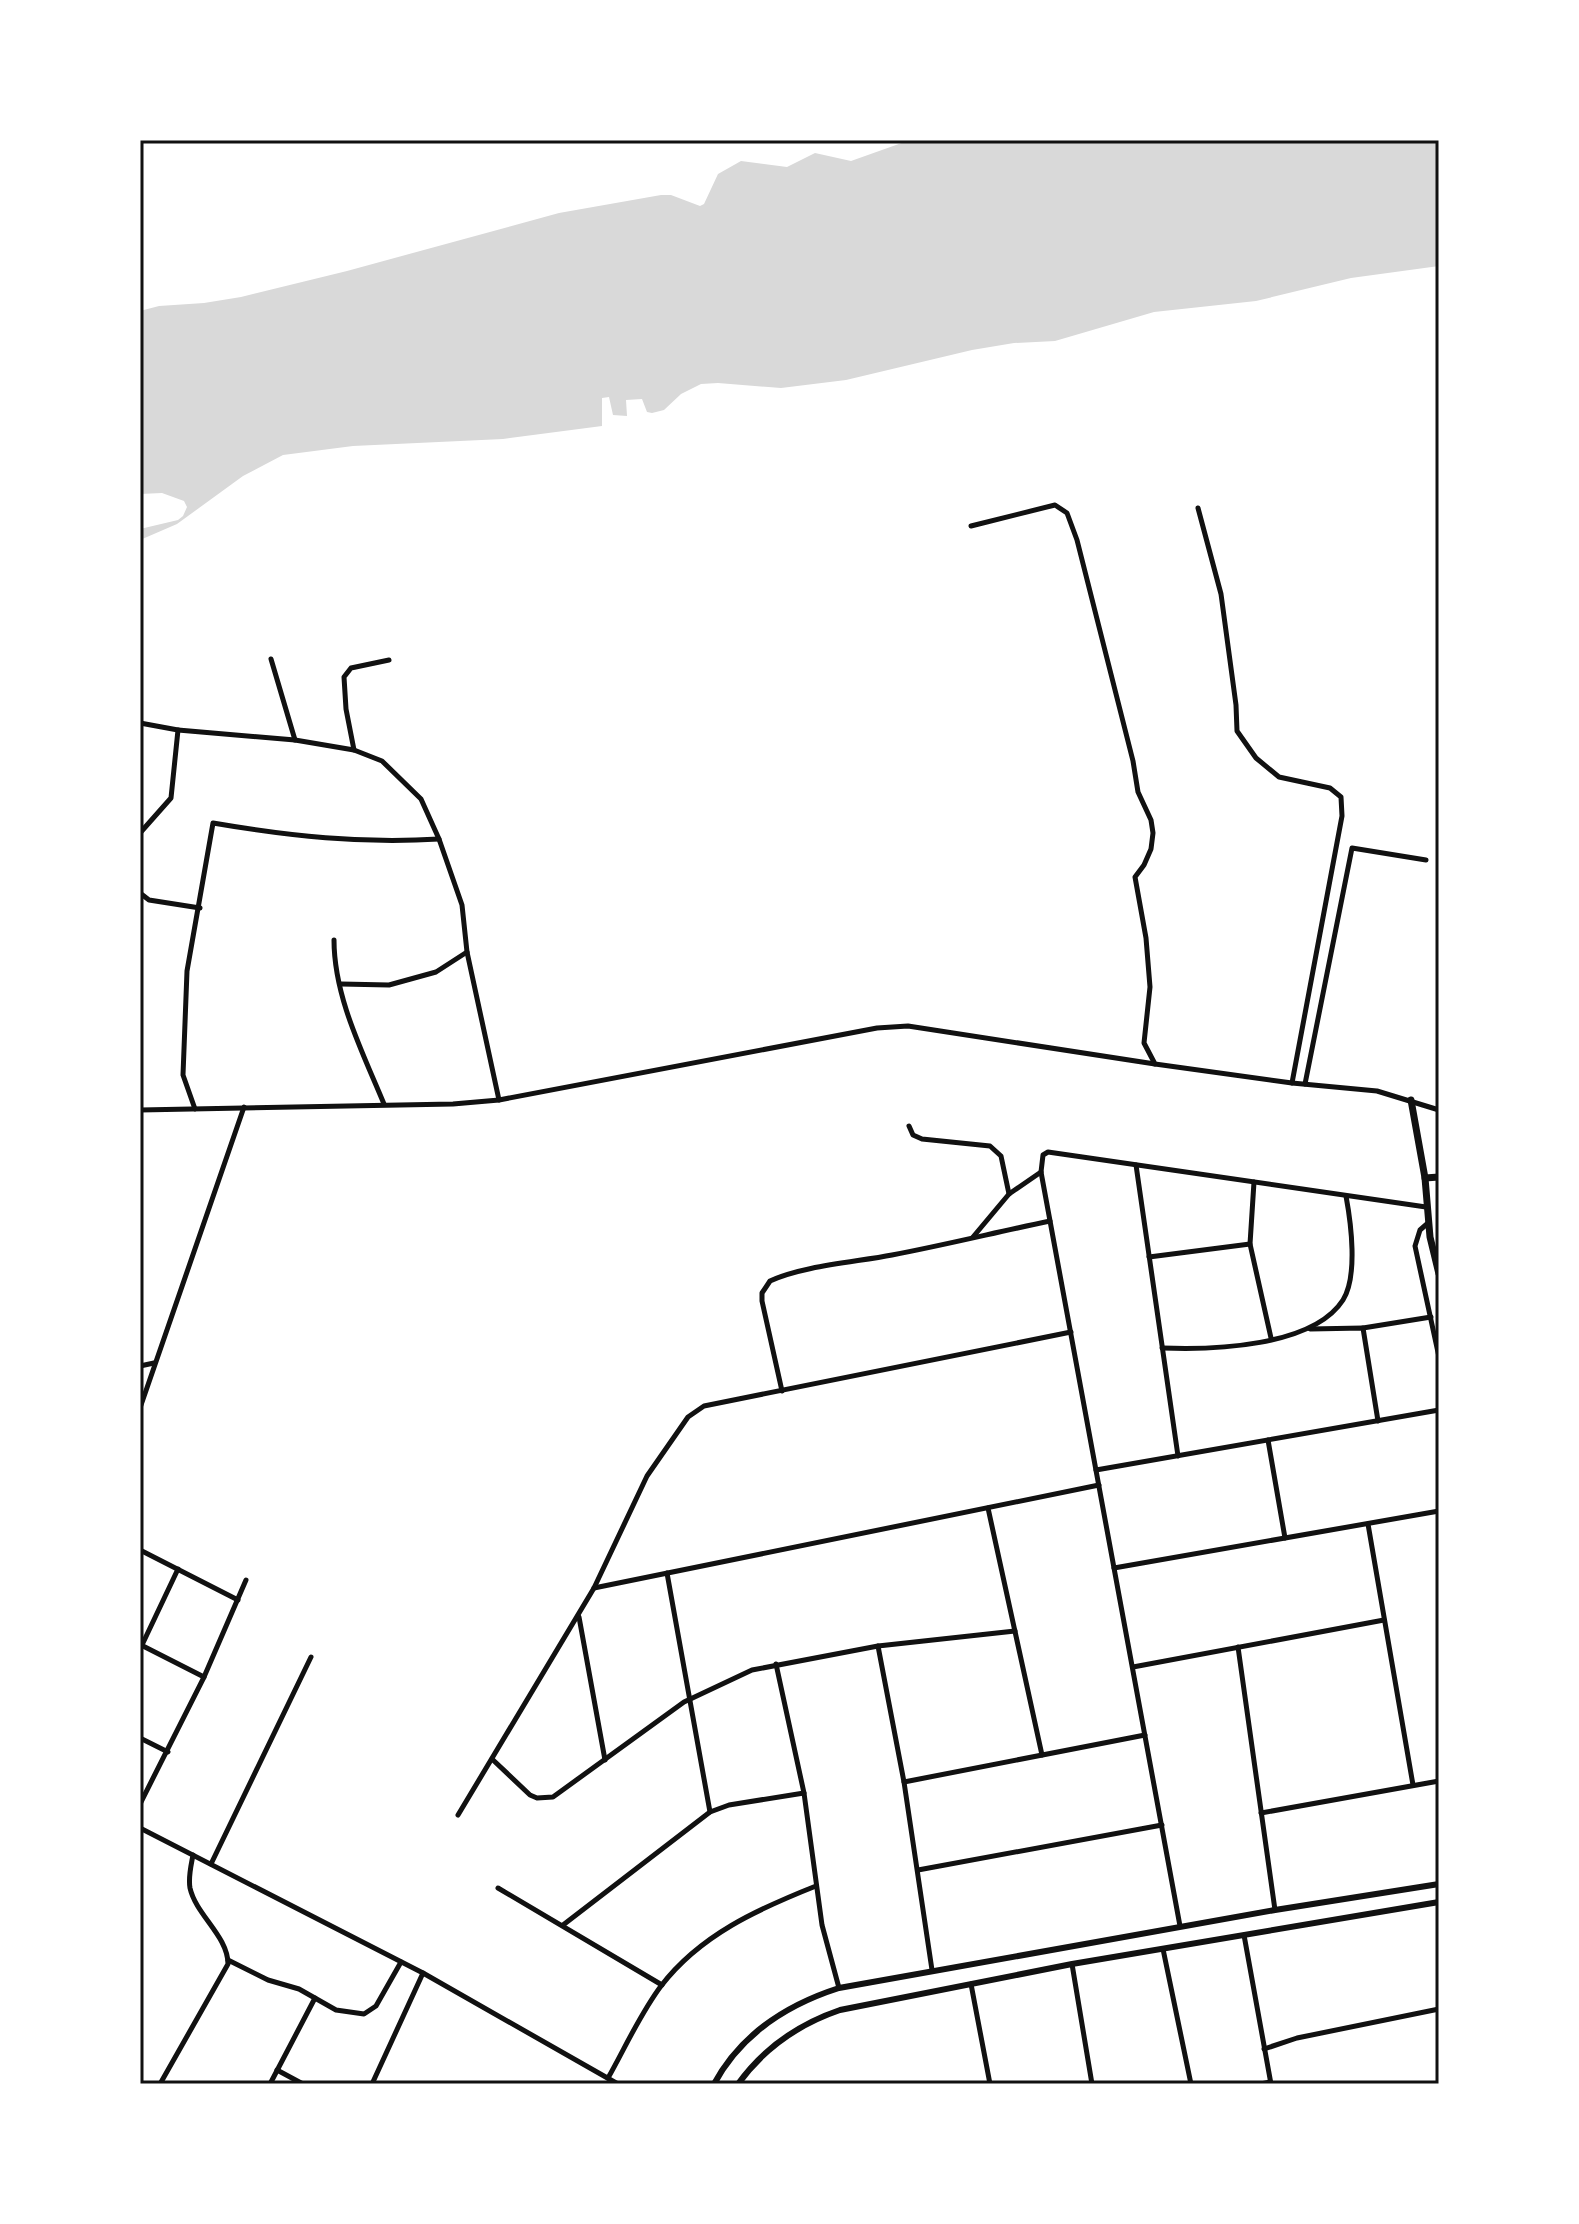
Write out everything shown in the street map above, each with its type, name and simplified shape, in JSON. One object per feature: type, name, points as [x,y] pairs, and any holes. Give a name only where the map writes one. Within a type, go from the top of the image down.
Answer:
[{"type":"main road","points":[[1411,1100],[1425,1178],[1428,1223],[1439,1274]]},
{"type":"main road","points":[[1425,1178],[1439,1177]]},
{"type":"street","points":[[971,526],[1055,505],[1067,513],[1077,540],[1133,761],[1138,792],[1151,820],[1151,849],[1135,877],[1146,938],[1150,987],[1144,1043],[1155,1064]]},
{"type":"street","points":[[1198,508],[1221,594],[1237,731],[1256,758],[1279,777],[1330,788],[1341,797],[1342,816],[1292,1083]]},
{"type":"street","points":[[271,659],[295,740]]},
{"type":"street","points":[[354,750],[344,677],[351,668],[389,660]]},
{"type":"street","points":[[140,723],[178,730],[295,740],[354,750],[382,761],[421,799],[462,905],[467,952],[499,1100]]},
{"type":"street","points":[[140,833],[171,798],[178,730]]},
{"type":"street","points":[[195,1109],[183,1075],[187,971],[213,823],[304,838],[392,842],[439,839]]},
{"type":"street","points":[[1305,1084],[1352,848],[1426,860]]},
{"type":"street","points":[[140,893],[149,900],[200,908]]},
{"type":"street","points":[[334,940],[350,1021],[384,1104]]},
{"type":"street","points":[[341,984],[389,985],[436,972],[467,952]]},
{"type":"street","points":[[140,1110],[453,1104],[499,1100],[877,1028],[908,1026],[1292,1083],[1377,1091],[1439,1110]]},
{"type":"street","points":[[140,1408],[244,1107]]},
{"type":"street","points":[[909,1126],[913,1135],[922,1139],[990,1146],[1001,1156],[1009,1194]]},
{"type":"street","points":[[1180,1926],[1041,1172],[1043,1155],[1048,1152],[1426,1207]]},
{"type":"street","points":[[1136,1165],[1178,1456]]},
{"type":"street","points":[[973,1237],[1009,1194],[1041,1172]]},
{"type":"street","points":[[1254,1182],[1250,1244],[1271,1338]]},
{"type":"street","points":[[1307,1329],[1330,1314],[1344,1299],[1351,1254],[1351,1223],[1346,1196]]},
{"type":"street","points":[[782,1391],[762,1301],[762,1293],[770,1281],[818,1268],[949,1245],[1050,1221]]},
{"type":"street","points":[[1428,1223],[1420,1230],[1415,1246],[1439,1357]]},
{"type":"street","points":[[1149,1257],[1250,1244]]},
{"type":"street","points":[[1162,1348],[1228,1346],[1307,1329],[1363,1328],[1431,1317]]},
{"type":"street","points":[[1363,1328],[1378,1421]]},
{"type":"street","points":[[458,1815],[594,1588],[647,1476],[688,1417],[704,1406],[1071,1332]]},
{"type":"street","points":[[142,1365],[155,1363]]},
{"type":"street","points":[[1096,1470],[1439,1410]]},
{"type":"street","points":[[1268,1440],[1285,1538]]},
{"type":"street","points":[[594,1588],[1099,1485]]},
{"type":"street","points":[[988,1508],[1042,1755]]},
{"type":"street","points":[[1114,1568],[1439,1511]]},
{"type":"street","points":[[1368,1524],[1413,1785]]},
{"type":"street","points":[[140,1550],[238,1600]]},
{"type":"street","points":[[178,1569],[141,1645],[204,1677]]},
{"type":"street","points":[[667,1573],[710,1812]]},
{"type":"street","points":[[140,1804],[204,1677],[246,1580]]},
{"type":"street","points":[[578,1616],[606,1761]]},
{"type":"street","points":[[1133,1667],[1384,1620]]},
{"type":"street","points":[[492,1759],[530,1795],[545,1799],[560,1794],[691,1698],[752,1670],[878,1646],[1015,1631]]},
{"type":"street","points":[[878,1646],[904,1782],[932,1970]]},
{"type":"street","points":[[1238,1647],[1275,1910]]},
{"type":"street","points":[[211,1864],[311,1657]]},
{"type":"street","points":[[776,1664],[804,1793],[827,1946],[839,1988]]},
{"type":"street","points":[[904,1782],[1145,1735]]},
{"type":"street","points":[[140,1738],[168,1752]]},
{"type":"street","points":[[1261,1813],[1439,1781]]},
{"type":"street","points":[[563,1925],[710,1812],[729,1805],[804,1793]]},
{"type":"street","points":[[918,1870],[1162,1825]]},
{"type":"street","points":[[140,1828],[423,1973],[618,2084]]},
{"type":"street","points":[[193,1855],[189,1880],[192,1895],[228,1960],[263,1978],[291,1985],[336,2010],[369,2013],[401,1962]]},
{"type":"street","points":[[714,2084],[730,2059],[760,2027],[798,2003],[839,1988],[1180,1926],[1439,1884]]},
{"type":"street","points":[[608,2078],[662,1985],[688,1957],[718,1933],[763,1907],[816,1886]]},
{"type":"street","points":[[498,1888],[662,1985]]},
{"type":"street","points":[[738,2084],[754,2064],[780,2041],[824,2016],[857,2006],[1072,1964],[1439,1902]]},
{"type":"street","points":[[1244,1935],[1270,2083],[1261,2084]]},
{"type":"street","points":[[1102,1940],[1106,1958]]},
{"type":"street","points":[[1163,1949],[1191,2084]]},
{"type":"street","points":[[160,2084],[228,1960]]},
{"type":"street","points":[[1072,1964],[1092,2084]]},
{"type":"street","points":[[372,2084],[423,1973]]},
{"type":"street","points":[[971,1984],[990,2084]]},
{"type":"street","points":[[270,2084],[315,1998]]},
{"type":"street","points":[[1264,2049],[1297,2038],[1439,2009]]},
{"type":"street","points":[[277,2070],[303,2084]]},
{"type":"shaded area","points":[[910,140],[1439,140],[1439,266],[1351,278],[1256,301],[1154,312],[1055,341],[1014,343],[972,350],[846,380],[781,388],[701,384],[681,394],[664,410],[652,413],[647,412],[642,399],[626,400],[627,416],[613,415],[609,397],[602,398],[602,426],[503,439],[353,446],[283,455],[243,476],[177,524],[140,540],[140,529],[178,520],[187,507],[184,501],[162,493],[140,494],[140,311],[241,297],[559,213],[661,195],[671,195],[700,206],[704,204],[718,174],[741,161],[787,167],[815,153],[851,161]]}]
